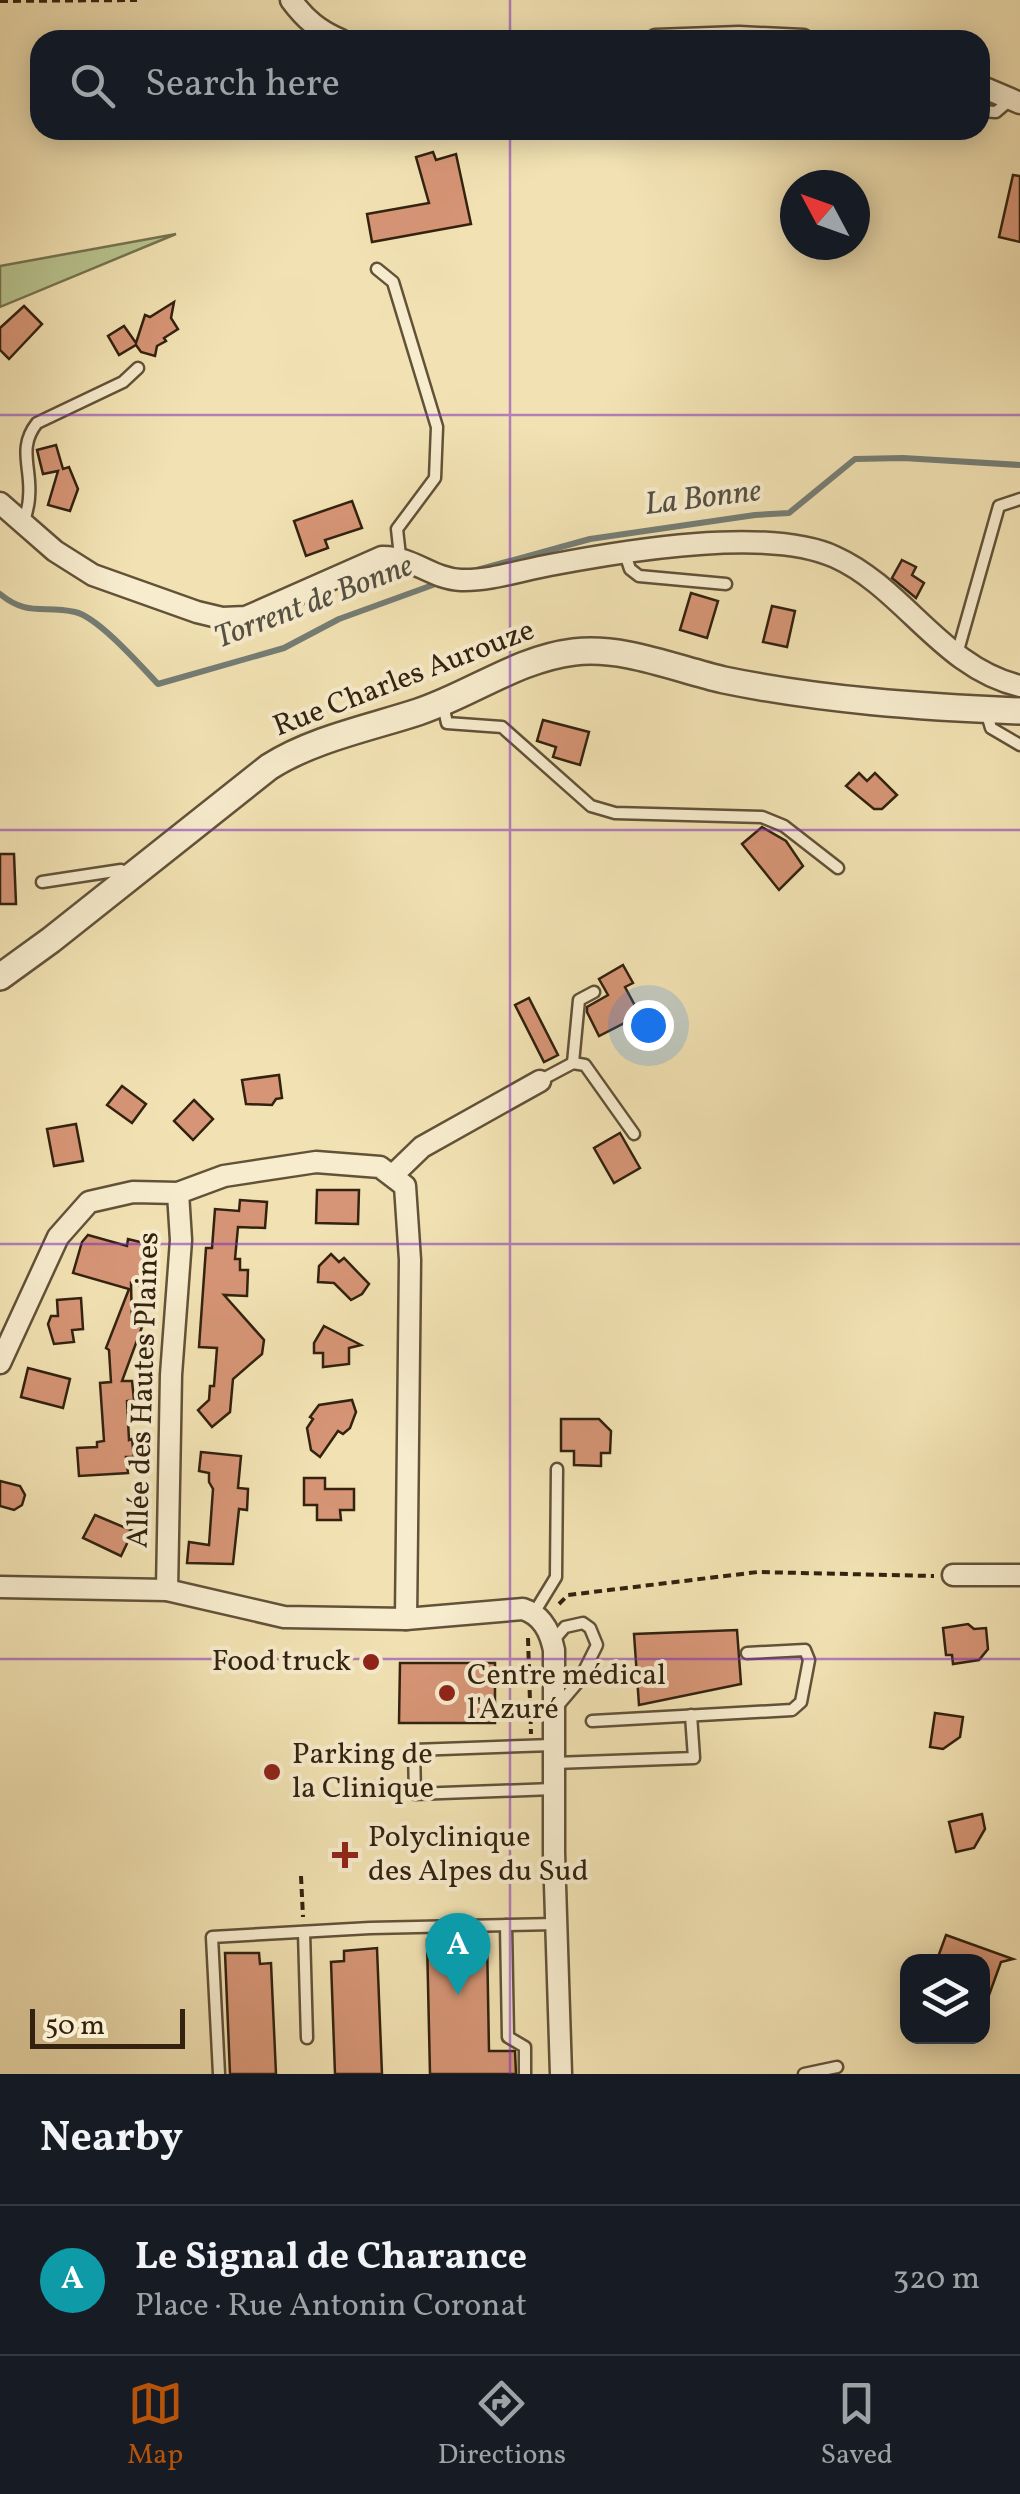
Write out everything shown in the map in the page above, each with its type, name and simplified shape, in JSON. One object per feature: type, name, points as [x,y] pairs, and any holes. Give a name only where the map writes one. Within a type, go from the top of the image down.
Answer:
[{"type":"street","points":[[291,0],[320,30]]},
{"type":"street","points":[[990,90],[1016,101]]},
{"type":"street","points":[[0,503],[56,551],[93,575],[222,618],[246,617],[382,557],[400,556],[428,571],[458,580],[624,550],[773,543],[808,548],[836,557],[865,575],[957,655],[1020,686]]},
{"type":"street","name":"Rue Charles Aurouze","points":[[0,977],[293,751],[442,704],[508,670],[544,658],[578,652],[617,654],[780,688],[941,709],[1020,711]]},
{"type":"street","points":[[393,1175],[422,1147],[540,1081]]},
{"type":"street","points":[[0,1363],[58,1237],[88,1202],[133,1192],[178,1193],[224,1176],[316,1162],[380,1167],[393,1175],[404,1186],[410,1260],[406,1619]]},
{"type":"street","name":"Allée des Hautes Plaines","points":[[167,1590],[171,1375],[181,1240],[178,1193]]},
{"type":"street","points":[[954,1575],[1020,1574]]},
{"type":"street","points":[[0,1587],[167,1590],[284,1617],[406,1619],[523,1609],[538,1617],[552,1642],[561,2074]]},
{"type":"lane","points":[[990,112],[1016,101]]},
{"type":"lane","points":[[377,269],[393,282],[438,427],[435,478],[398,529],[400,556]]},
{"type":"lane","points":[[24,523],[30,494],[24,448],[37,423],[123,382],[138,368]]},
{"type":"lane","points":[[957,655],[999,506],[1020,498]]},
{"type":"lane","points":[[624,550],[630,570],[639,576],[726,584]]},
{"type":"lane","points":[[442,704],[447,722],[502,727],[591,806],[615,814],[762,817],[784,826],[838,868]]},
{"type":"lane","points":[[986,710],[991,728],[1020,745]]},
{"type":"lane","points":[[42,882],[121,870],[131,876]]},
{"type":"lane","points":[[0,962],[18,950],[33,953]]},
{"type":"lane","points":[[573,1063],[579,1000],[594,992]]},
{"type":"lane","points":[[540,1081],[573,1063],[585,1065],[634,1134]]},
{"type":"lane","points":[[538,1617],[556,1577],[558,1470]]},
{"type":"lane","points":[[552,1642],[565,1628],[583,1623],[595,1635],[597,1645],[579,1681],[552,1712]]},
{"type":"lane","points":[[592,1720],[792,1710],[801,1702],[809,1660],[805,1650],[747,1654]]},
{"type":"lane","points":[[553,1790],[415,1794],[414,1750],[694,1758],[691,1715]]},
{"type":"lane","points":[[219,2074],[212,1936],[556,1924]]},
{"type":"lane","points":[[506,1925],[508,2037],[525,2047],[526,2074]]},
{"type":"lane","points":[[304,1932],[308,2038]]},
{"type":"lane","points":[[804,2074],[837,2066]]},
{"type":"path","points":[[0,2],[137,0]]},
{"type":"path","points":[[538,1617],[568,1595],[758,1572],[913,1578],[954,1575]]},
{"type":"path","points":[[301,1876],[304,1932]]},
{"type":"green space","points":[[176,234],[0,307],[0,266]]},
{"type":"building","points":[[433,152],[436,160],[456,154],[471,224],[372,242],[367,214],[429,203],[416,157]]},
{"type":"building","points":[[1013,175],[1020,176],[1020,242],[999,237]]},
{"type":"building","points":[[174,302],[171,318],[178,329],[157,346],[155,356],[141,352],[136,345],[119,355],[108,336],[124,326],[136,343],[145,315],[150,317]]},
{"type":"building","points":[[24,306],[42,324],[9,359],[0,350],[0,328]]},
{"type":"building","points":[[56,445],[63,469],[69,467],[78,489],[70,511],[48,505],[58,471],[43,474],[37,450]]},
{"type":"building","points":[[352,501],[362,528],[325,540],[328,548],[306,556],[294,521]]},
{"type":"building","points":[[902,560],[916,567],[912,575],[924,583],[916,598],[892,578]]},
{"type":"building","points":[[691,593],[718,601],[707,638],[680,630]]},
{"type":"building","points":[[772,606],[795,611],[787,647],[763,642]]},
{"type":"building","points":[[543,720],[589,732],[580,765],[553,757],[556,747],[537,741]]},
{"type":"building","points":[[859,773],[867,781],[875,773],[897,795],[882,809],[874,809],[846,786]]},
{"type":"building","points":[[762,827],[786,841],[803,866],[779,890],[742,844]]},
{"type":"building","points":[[0,854],[14,854],[16,904],[0,904]]},
{"type":"building","points":[[623,965],[633,983],[625,987],[640,1015],[599,1036],[587,1007],[608,995],[599,979]]},
{"type":"building","points":[[529,998],[558,1055],[544,1062],[515,1005]]},
{"type":"building","points":[[279,1075],[282,1098],[272,1105],[246,1104],[242,1080]]},
{"type":"building","points":[[122,1086],[146,1104],[132,1123],[107,1105]]},
{"type":"building","points":[[194,1100],[213,1119],[193,1140],[174,1121]]},
{"type":"building","points":[[76,1124],[83,1161],[54,1166],[47,1129]]},
{"type":"building","points":[[620,1133],[640,1168],[614,1183],[594,1148]]},
{"type":"building","points":[[317,1190],[359,1190],[358,1224],[316,1223]]},
{"type":"building","points":[[240,1200],[267,1202],[265,1228],[238,1227],[235,1259],[240,1259],[240,1270],[248,1270],[247,1296],[224,1295],[264,1340],[262,1354],[233,1379],[230,1412],[212,1427],[198,1410],[209,1400],[210,1386],[214,1386],[217,1348],[199,1347],[206,1248],[212,1248],[215,1209],[239,1211]]},
{"type":"building","points":[[88,1235],[127,1246],[128,1239],[148,1244],[138,1285],[131,1283],[132,1323],[142,1327],[122,1381],[132,1381],[134,1400],[127,1401],[134,1457],[126,1457],[128,1473],[79,1476],[77,1448],[97,1447],[97,1442],[104,1441],[100,1383],[111,1382],[106,1348],[129,1289],[73,1273],[82,1242]]},
{"type":"building","points":[[331,1254],[339,1262],[344,1258],[369,1284],[362,1294],[351,1300],[334,1283],[318,1282],[319,1266]]},
{"type":"building","points":[[81,1298],[83,1329],[72,1330],[74,1342],[54,1344],[48,1324],[51,1316],[58,1316],[57,1300]]},
{"type":"building","points":[[324,1326],[361,1345],[349,1348],[349,1364],[323,1367],[323,1353],[314,1353],[314,1343]]},
{"type":"building","points":[[28,1368],[70,1379],[63,1408],[21,1397]]},
{"type":"building","points":[[352,1400],[356,1412],[350,1428],[343,1434],[338,1431],[320,1457],[311,1450],[307,1428],[313,1419],[310,1417],[319,1405]]},
{"type":"building","points":[[561,1419],[599,1419],[611,1431],[610,1453],[601,1453],[601,1466],[574,1465],[574,1451],[561,1451]]},
{"type":"building","points":[[201,1452],[241,1456],[238,1488],[248,1489],[247,1510],[239,1509],[233,1564],[187,1563],[189,1542],[209,1545],[213,1489],[209,1473],[199,1471]]},
{"type":"building","points":[[304,1478],[325,1478],[325,1489],[354,1489],[354,1510],[340,1510],[341,1520],[317,1520],[317,1505],[304,1505]]},
{"type":"building","points":[[0,1481],[20,1486],[25,1495],[22,1505],[14,1510],[0,1506]]},
{"type":"building","points":[[95,1515],[133,1531],[121,1556],[83,1538]]},
{"type":"building","points":[[968,1624],[974,1629],[986,1628],[988,1649],[979,1660],[953,1664],[952,1655],[946,1655],[943,1628]]},
{"type":"building","points":[[737,1630],[741,1684],[639,1705],[634,1634]]},
{"type":"building","name":"Centre médical l'Azuré","points":[[400,1663],[495,1663],[495,1723],[399,1723]]},
{"type":"building","points":[[935,1713],[963,1717],[960,1737],[943,1749],[930,1747]]},
{"type":"building","points":[[982,1814],[985,1829],[974,1848],[956,1852],[949,1822]]},
{"type":"building","points":[[946,1935],[1013,1959],[1001,1962],[990,1992],[990,1954],[939,1954]]},
{"type":"building","points":[[487,1938],[489,2051],[515,2051],[516,2074],[430,2074],[427,1940]]},
{"type":"building","points":[[377,1948],[382,2074],[335,2074],[331,1962],[344,1961],[344,1951]]},
{"type":"building","points":[[225,1953],[259,1953],[260,1964],[271,1963],[276,2074],[230,2074]]},
{"type":"waterway","name":"La Bonne","points":[[477,570],[590,539],[789,513],[855,459],[1020,465]]},
{"type":"waterway","name":"Torrent de Bonne","points":[[0,594],[19,606],[84,616],[119,643],[158,684],[284,648],[339,619],[441,582]]},
{"type":"place","name":"Food truck","points":[[371,1662]]},
{"type":"place","name":"Centre médical l'Azuré","points":[[447,1693]]},
{"type":"place","name":"Parking de la Clinique","points":[[272,1772]]},
{"type":"place","name":"Polyclinique des Alpes du Sud","points":[[345,1855]]},
{"type":"place","name":"Le Signal de Charance","points":[[458,1995]]}]
